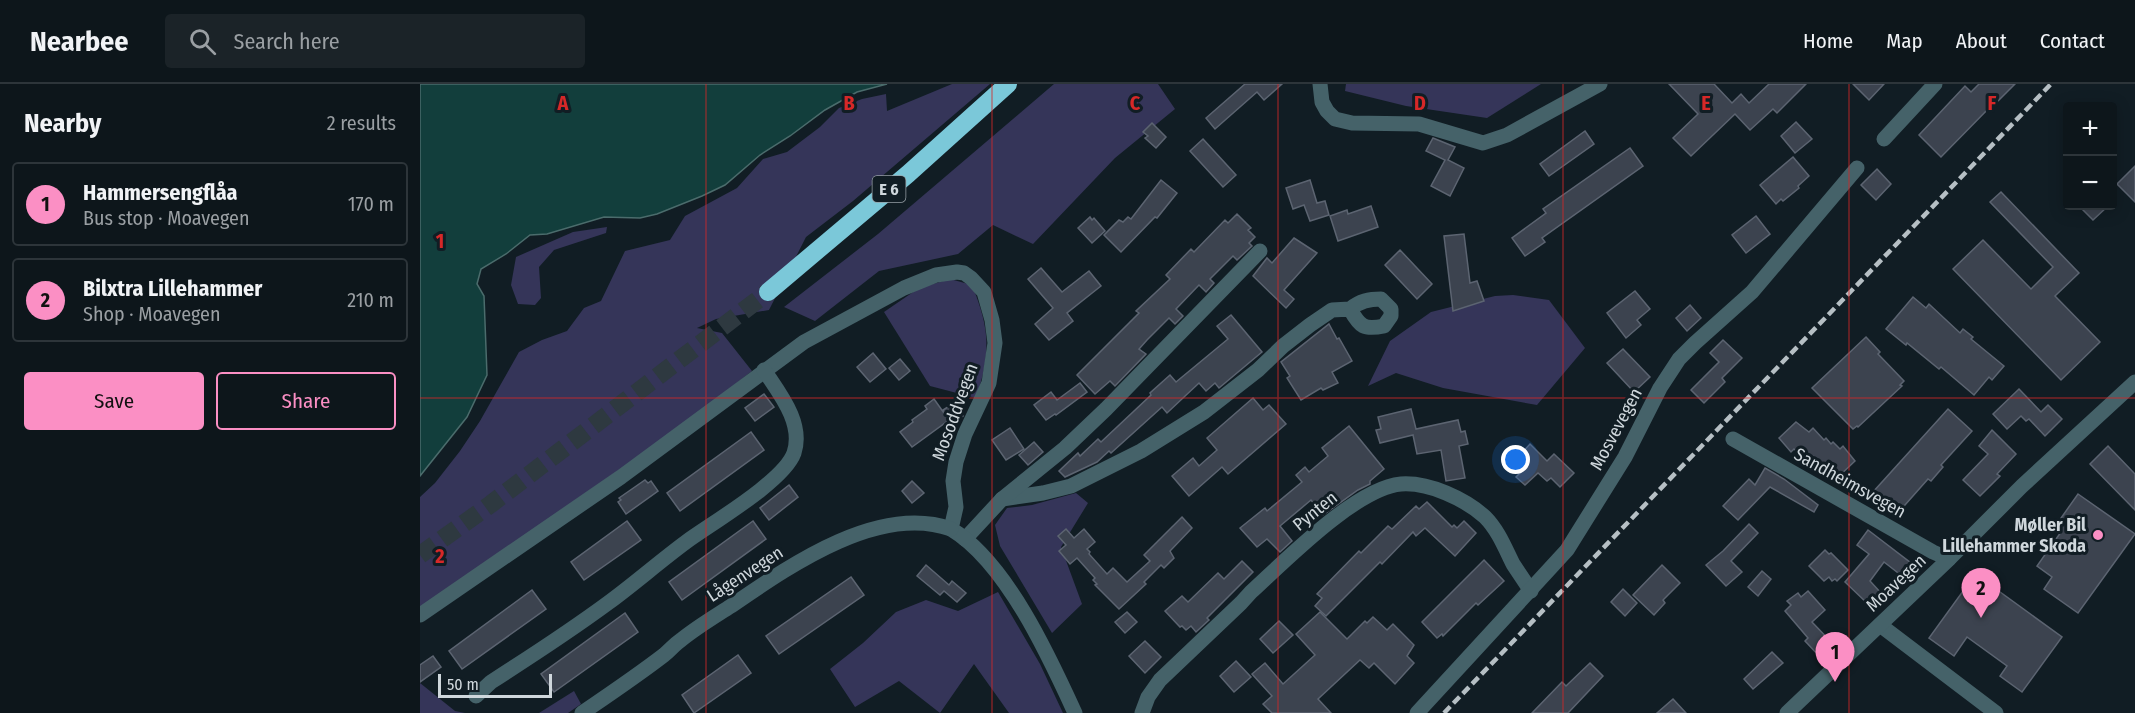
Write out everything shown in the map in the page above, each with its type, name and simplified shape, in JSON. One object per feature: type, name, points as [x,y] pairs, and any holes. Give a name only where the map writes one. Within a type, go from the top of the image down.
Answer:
[{"type":"highway","name":"E 6","points":[[768,292],[908,174],[1008,84]]},
{"type":"street","points":[[1320,84],[1323,102],[1327,111],[1335,119],[1352,123],[1419,124],[1483,143],[1507,135],[1600,84]]},
{"type":"street","points":[[1884,139],[1935,84]]},
{"type":"street","name":"Mosvevegen","points":[[1417,713],[1568,550],[1612,480],[1667,374],[1695,343],[1752,292],[1857,168]]},
{"type":"street","points":[[965,539],[1002,499],[1065,448],[1106,410],[1260,251]]},
{"type":"street","name":"Mosoddvegen","points":[[420,615],[621,477],[804,342],[904,288],[948,272],[964,273],[984,292],[994,333],[994,359],[989,383],[965,434],[956,462],[953,481],[956,507],[951,530]]},
{"type":"street","points":[[1002,499],[1071,486],[1150,446],[1204,412],[1310,325],[1332,310],[1350,309]]},
{"type":"street","points":[[476,696],[491,682],[607,604],[782,471],[794,452],[796,433],[784,400],[764,370]]},
{"type":"street","name":"Moavegen","points":[[1787,713],[1950,559],[2022,486],[2135,382]]},
{"type":"street","name":"Sandheimsvegen","points":[[1733,438],[1904,536],[1950,559]]},
{"type":"street","name":"Pynten","points":[[1142,713],[1148,697],[1160,680],[1251,592],[1331,521],[1358,501],[1385,488],[1401,484],[1427,487],[1446,493],[1474,509],[1492,525],[1514,566],[1531,591]]},
{"type":"street","name":"Lågenvegen","points":[[582,713],[692,632],[750,593],[829,546],[894,524],[920,523],[951,530]]},
{"type":"street","points":[[951,530],[980,553],[1008,589],[1026,618],[1075,713]]},
{"type":"street","points":[[1880,625],[1996,713]]},
{"type":"shaded area","points":[[420,84],[887,84],[857,92],[825,110],[760,155],[725,185],[702,196],[657,214],[640,218],[604,217],[547,234],[530,235],[506,254],[481,269],[477,284],[484,296],[487,375],[467,417],[420,476]]},
{"type":"shaded area","points":[[952,84],[990,84],[853,201],[806,237],[769,310],[716,319],[697,328],[722,333],[752,371],[673,433],[420,608],[420,497],[435,483],[460,451],[480,421],[519,352],[567,331],[584,308],[601,301],[625,251],[670,240],[685,216],[737,188],[763,159],[787,152],[820,127],[839,108],[862,99],[886,94],[887,111]]},
{"type":"shaded area","points":[[1054,84],[1158,84],[1175,109],[1115,158],[1033,244],[993,225],[958,254],[879,271],[815,321],[784,307],[878,234]]},
{"type":"shaded area","points":[[1346,84],[1541,84],[1487,118],[1406,106],[1345,91]]},
{"type":"shaded area","points":[[607,227],[606,233],[554,250],[539,267],[541,298],[535,305],[518,304],[511,285],[516,257],[573,232]]},
{"type":"shaded area","points":[[950,279],[972,285],[985,328],[986,354],[976,398],[930,386],[884,312],[919,288]]},
{"type":"shaded area","points":[[1513,295],[1549,300],[1585,348],[1537,405],[1443,388],[1396,373],[1368,386],[1390,341],[1431,312],[1495,296]]},
{"type":"shaded area","points":[[1076,493],[1088,503],[1061,547],[1082,604],[1052,633],[1000,546],[995,525],[1007,508],[1032,505]]},
{"type":"shaded area","points":[[998,592],[1040,664],[1063,713],[1009,713],[974,664],[940,713],[899,681],[855,707],[830,669],[863,643],[896,612],[926,600],[958,611]]},
{"type":"shaded area","points":[[420,683],[455,711],[465,713],[420,713]]},
{"type":"shaded area","points":[[574,691],[581,704],[568,713],[539,713]]},
{"type":"building","points":[[1245,84],[1282,84],[1264,100],[1257,92],[1215,129],[1206,118]]},
{"type":"building","points":[[1669,84],[1714,84],[1732,103],[1741,94],[1749,103],[1769,84],[1806,84],[1777,113],[1773,109],[1750,130],[1735,114],[1691,156],[1673,138],[1698,114]]},
{"type":"building","points":[[1853,84],[1884,84],[1869,100]]},
{"type":"building","points":[[1979,84],[2015,84],[1941,157],[1919,135],[1965,86],[1971,92]]},
{"type":"building","points":[[1796,122],[1812,139],[1795,153],[1781,136]]},
{"type":"building","points":[[1152,123],[1166,137],[1156,148],[1145,138],[1148,136],[1143,132]]},
{"type":"building","points":[[1585,131],[1594,144],[1549,176],[1540,164]]},
{"type":"building","points":[[1433,138],[1455,147],[1448,160],[1464,168],[1450,196],[1431,186],[1445,160],[1426,151]]},
{"type":"building","points":[[1203,139],[1236,175],[1223,187],[1190,151]]},
{"type":"building","points":[[1630,148],[1643,166],[1542,238],[1545,242],[1525,256],[1512,238],[1546,213],[1543,209]]},
{"type":"building","points":[[1793,157],[1809,176],[1798,186],[1799,188],[1776,204],[1760,185]]},
{"type":"building","points":[[2135,166],[2135,202],[2117,184]]},
{"type":"building","points":[[1877,169],[1891,184],[1876,200],[1861,185]]},
{"type":"building","points":[[1161,180],[1177,193],[1157,218],[1155,217],[1121,252],[1104,235],[1119,220],[1123,222],[1128,217],[1131,219]]},
{"type":"building","points":[[1310,180],[1317,203],[1325,201],[1329,215],[1310,221],[1304,205],[1293,209],[1286,188]]},
{"type":"building","points":[[2001,192],[2079,273],[2055,296],[2100,342],[2061,380],[1953,269],[1983,240],[2031,289],[2053,267],[1990,202]]},
{"type":"building","points":[[1371,206],[1378,227],[1338,241],[1330,216],[1347,210],[1348,214]]},
{"type":"building","points":[[2083,210],[2104,210],[2093,220]]},
{"type":"building","points":[[1237,214],[1251,228],[1248,230],[1255,237],[1249,243],[1252,246],[1237,260],[1233,256],[1210,279],[1214,283],[1206,292],[1199,285],[1176,309],[1183,316],[1175,324],[1169,318],[1139,349],[1146,354],[1115,386],[1110,381],[1095,394],[1077,375],[1139,313],[1136,311],[1170,279],[1166,275],[1191,249],[1194,252],[1225,220],[1228,223]]},
{"type":"building","points":[[1756,216],[1770,234],[1746,253],[1732,235]]},
{"type":"building","points":[[1090,217],[1092,220],[1094,218],[1105,231],[1092,243],[1078,228]]},
{"type":"building","points":[[1464,234],[1470,283],[1477,281],[1484,301],[1453,311],[1444,236]]},
{"type":"building","points":[[1294,238],[1317,253],[1284,290],[1294,299],[1286,308],[1253,276],[1267,258],[1272,263]]},
{"type":"building","points":[[1400,250],[1432,284],[1417,299],[1385,265]]},
{"type":"building","points":[[1041,268],[1062,292],[1089,271],[1101,286],[1067,313],[1073,321],[1049,340],[1035,324],[1053,308],[1028,279]]},
{"type":"building","points":[[1635,291],[1650,309],[1637,320],[1641,325],[1626,338],[1607,313]]},
{"type":"building","points":[[1913,297],[1926,308],[1929,304],[1960,333],[1963,329],[1973,337],[1971,339],[2004,366],[1992,380],[1989,377],[1974,395],[1941,367],[1939,369],[1886,329]]},
{"type":"building","points":[[1690,305],[1701,318],[1687,331],[1676,318]]},
{"type":"building","points":[[1231,315],[1262,352],[1219,388],[1215,383],[1206,391],[1199,383],[1167,413],[1162,407],[1111,453],[1109,451],[1097,462],[1065,477],[1059,471],[1078,453],[1080,456],[1098,439],[1101,442],[1170,375],[1176,382],[1228,339],[1217,326]]},
{"type":"building","points":[[1329,324],[1352,361],[1332,372],[1338,383],[1323,390],[1321,388],[1301,400],[1287,378],[1290,376],[1281,362]]},
{"type":"building","points":[[1866,337],[1880,352],[1878,354],[1904,381],[1900,385],[1902,386],[1853,429],[1812,388]]},
{"type":"building","points":[[1723,340],[1742,358],[1722,378],[1725,382],[1704,403],[1691,390],[1719,362],[1710,353]]},
{"type":"building","points":[[1623,349],[1650,377],[1634,392],[1607,363]]},
{"type":"building","points":[[873,353],[886,369],[870,382],[857,367]]},
{"type":"building","points":[[900,359],[910,371],[899,380],[889,368]]},
{"type":"building","points":[[1080,383],[1087,392],[1046,420],[1034,405],[1051,392],[1057,400]]},
{"type":"building","points":[[2019,389],[2041,412],[2048,405],[2062,419],[2045,436],[2029,419],[2026,421],[2021,416],[2007,429],[1993,414]]},
{"type":"building","points":[[764,394],[774,407],[755,421],[745,408]]},
{"type":"building","points":[[1253,398],[1263,410],[1269,405],[1286,424],[1228,474],[1222,467],[1189,496],[1172,476],[1193,458],[1199,466],[1217,450],[1207,438]]},
{"type":"building","points":[[934,399],[949,420],[912,447],[900,432],[927,409],[925,406]]},
{"type":"building","points":[[954,403],[963,416],[952,423],[943,410]]},
{"type":"building","points":[[1411,409],[1416,429],[1458,420],[1461,432],[1465,431],[1468,444],[1459,446],[1465,478],[1446,481],[1441,450],[1417,454],[1413,435],[1380,443],[1376,430],[1381,429],[1378,417]]},
{"type":"building","points":[[1948,409],[1972,431],[1941,465],[1943,467],[1931,481],[1928,479],[1897,514],[1873,492]]},
{"type":"building","points":[[1796,422],[1809,432],[1813,428],[1824,440],[1826,438],[1840,449],[1843,446],[1855,461],[1837,478],[1824,467],[1822,469],[1817,466],[1809,458],[1806,460],[1794,449],[1791,452],[1779,438]]},
{"type":"building","points":[[1349,426],[1384,469],[1370,481],[1370,484],[1323,515],[1311,500],[1280,526],[1292,541],[1280,552],[1267,539],[1257,547],[1240,528],[1265,508],[1267,511],[1302,482],[1296,475],[1305,467],[1309,472],[1328,456],[1322,448]]},
{"type":"building","points":[[1010,428],[1024,449],[1006,460],[992,440]]},
{"type":"building","points":[[1992,430],[2016,454],[1997,474],[2000,476],[1980,496],[1963,480],[1988,454],[1979,446]]},
{"type":"building","points":[[751,432],[764,450],[680,511],[667,493]]},
{"type":"building","points":[[1034,442],[1043,452],[1028,465],[1019,455]]},
{"type":"building","points":[[1530,444],[1547,461],[1554,454],[1574,473],[1560,487],[1551,478],[1547,481],[1538,473],[1525,485],[1516,477],[1521,472],[1512,464]]},
{"type":"building","points":[[2108,446],[2135,474],[2135,510],[2090,464]]},
{"type":"building","points":[[1765,468],[1784,479],[1818,505],[1814,512],[1770,487],[1738,520],[1723,506],[1749,479],[1755,485]]},
{"type":"building","points":[[645,480],[648,483],[651,481],[658,491],[626,514],[618,502],[621,500],[619,498]]},
{"type":"building","points":[[912,481],[924,493],[912,503],[902,491]]},
{"type":"building","points":[[789,485],[798,497],[769,520],[760,508]]},
{"type":"building","points":[[2078,494],[2135,534],[2078,613],[2044,589],[2052,577],[2037,566],[2061,532],[2054,528]]},
{"type":"building","points":[[1427,502],[1452,527],[1454,525],[1457,528],[1464,521],[1476,533],[1455,556],[1425,528],[1416,536],[1413,532],[1326,616],[1315,606],[1322,598],[1317,594],[1359,551],[1361,553],[1388,526],[1392,529],[1416,506],[1419,509]]},
{"type":"building","points":[[1182,517],[1192,528],[1170,551],[1174,558],[1164,568],[1161,565],[1144,582],[1146,584],[1119,609],[1095,585],[1097,584],[1093,580],[1095,578],[1077,558],[1070,564],[1059,551],[1066,545],[1058,536],[1066,529],[1074,538],[1084,529],[1095,542],[1087,549],[1089,554],[1107,574],[1113,568],[1127,582],[1150,561],[1144,555]]},
{"type":"building","points":[[627,521],[641,540],[584,580],[571,562]]},
{"type":"building","points":[[753,521],[766,539],[682,600],[669,582]]},
{"type":"building","points":[[1749,524],[1758,533],[1731,561],[1742,572],[1726,586],[1706,565]]},
{"type":"building","points":[[1868,530],[1911,563],[1902,576],[1884,562],[1870,581],[1881,593],[1869,605],[1845,582],[1869,554],[1857,545]]},
{"type":"building","points":[[1825,550],[1848,570],[1837,581],[1835,579],[1832,581],[1829,577],[1824,581],[1809,566]]},
{"type":"building","points":[[1484,560],[1504,581],[1478,605],[1476,603],[1443,636],[1442,634],[1437,638],[1422,622]]},
{"type":"building","points":[[1242,561],[1253,572],[1196,632],[1191,626],[1186,630],[1180,627],[1165,611],[1182,596],[1188,602],[1218,573],[1224,579]]},
{"type":"building","points":[[926,565],[949,585],[952,581],[966,593],[957,602],[944,591],[940,595],[917,576]]},
{"type":"building","points":[[1662,565],[1680,583],[1663,600],[1665,603],[1654,615],[1633,595]]},
{"type":"building","points":[[1762,571],[1771,579],[1758,596],[1748,587]]},
{"type":"building","points":[[851,577],[864,595],[779,654],[766,636]]},
{"type":"building","points":[[1971,580],[1984,590],[1989,584],[2062,637],[2022,692],[2000,676],[2007,666],[1967,637],[1954,656],[1929,638]]},
{"type":"building","points":[[1623,589],[1637,603],[1625,616],[1611,602]]},
{"type":"building","points":[[532,590],[546,609],[462,669],[449,651]]},
{"type":"building","points":[[1808,591],[1825,610],[1812,622],[1833,644],[1820,657],[1805,641],[1808,638],[1785,611],[1791,605],[1787,601],[1798,593],[1801,597]]},
{"type":"building","points":[[1127,612],[1137,622],[1125,633],[1115,622]]},
{"type":"building","points":[[1320,612],[1347,639],[1365,621],[1367,623],[1373,617],[1387,630],[1393,624],[1414,645],[1407,656],[1414,663],[1395,684],[1374,663],[1369,668],[1360,660],[1318,699],[1331,713],[1272,713],[1263,704],[1272,696],[1252,674],[1265,663],[1283,684],[1315,655],[1296,634]]},
{"type":"building","points":[[625,613],[638,632],[554,692],[541,674]]},
{"type":"building","points":[[1279,621],[1293,635],[1273,653],[1260,639]]},
{"type":"building","points":[[1145,641],[1161,657],[1145,673],[1129,656]]},
{"type":"building","points":[[1772,652],[1783,663],[1753,689],[1744,679]]},
{"type":"building","points":[[738,655],[751,673],[694,713],[682,695]]},
{"type":"building","points":[[433,656],[441,667],[420,682],[420,665]]},
{"type":"building","points":[[1236,661],[1251,677],[1234,692],[1220,676]]},
{"type":"building","points":[[1590,663],[1603,676],[1568,713],[1532,713],[1562,682],[1566,686]]},
{"type":"building","points":[[1673,699],[1686,713],[1657,713]]},
{"type":"tunnel","points":[[420,555],[491,504],[768,292]]},
{"type":"railway","points":[[1444,713],[2051,84]]},
{"type":"place","name":"Møller Bil Lillehammer Skoda","points":[[2098,535]]},
{"type":"place","name":"Bilxtra Lillehammer","points":[[1981,618]]},
{"type":"place","name":"Hammersengflåa","points":[[1835,682]]}]
